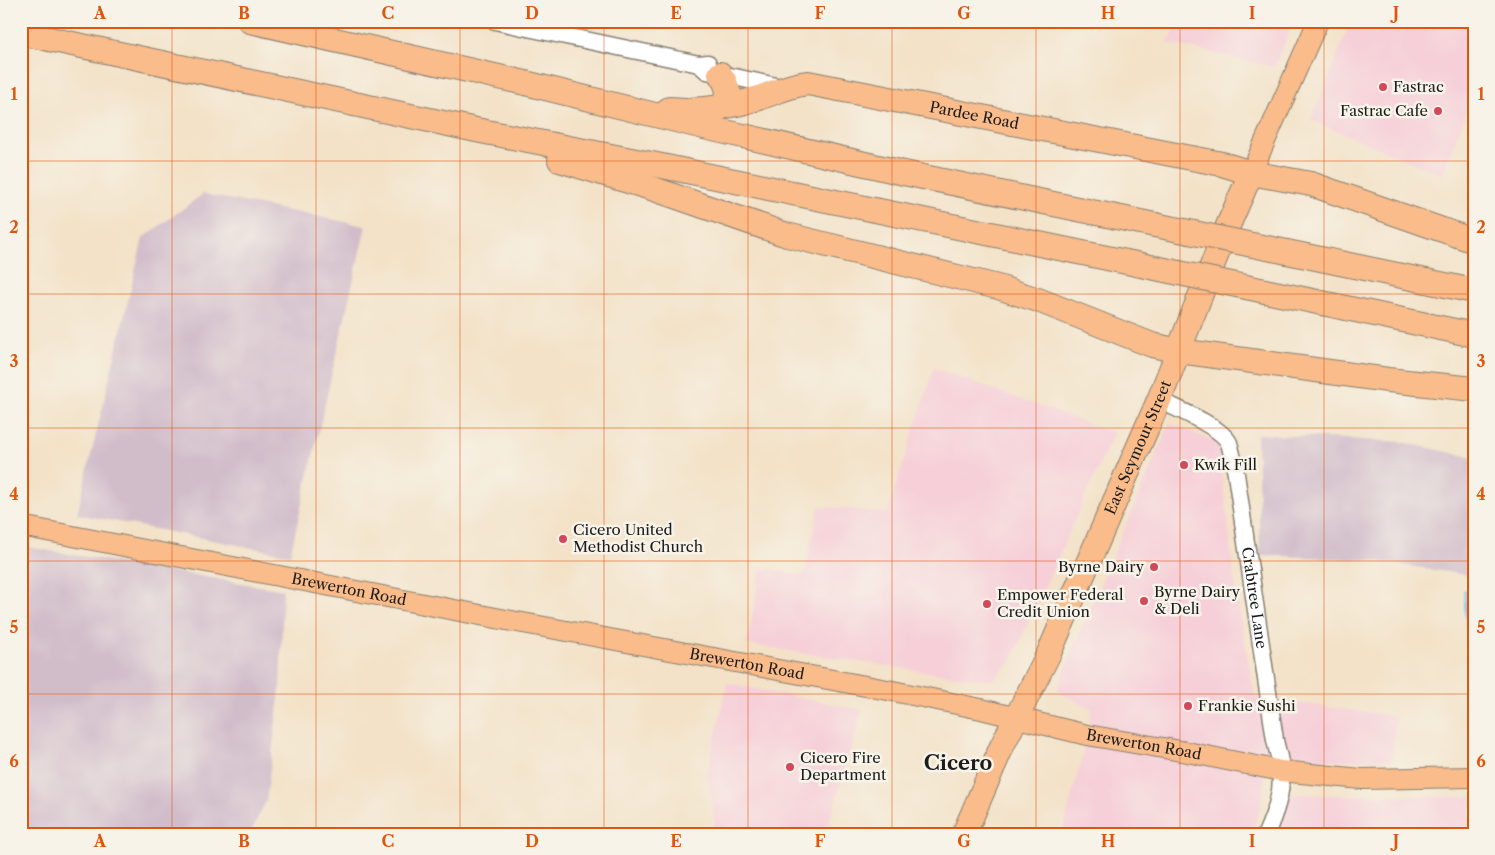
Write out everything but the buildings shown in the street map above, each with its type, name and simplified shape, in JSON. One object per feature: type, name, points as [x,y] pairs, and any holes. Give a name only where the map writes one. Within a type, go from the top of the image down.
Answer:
[{"type":"highway","points":[[250,21],[895,170],[1474,291]]},
{"type":"highway","points":[[21,32],[481,131],[657,165],[1474,334]]},
{"type":"highway","points":[[709,69],[725,82],[729,94],[722,107]]},
{"type":"highway","points":[[599,101],[679,110],[699,110],[722,107],[758,98],[784,88],[808,83]]},
{"type":"highway","name":"Pardee Road","points":[[808,83],[1222,164],[1248,178]]},
{"type":"highway","points":[[481,131],[554,158],[652,188],[786,235],[998,287],[1038,300],[1152,345],[1179,351],[1388,380],[1474,389]]},
{"type":"highway","points":[[1248,178],[1311,184],[1474,241]]},
{"type":"highway","name":"East Seymour Street","points":[[964,834],[1002,746],[1048,653],[1159,400],[1248,178]]},
{"type":"main road","points":[[1248,178],[1318,21]]},
{"type":"main road","name":"Brewerton Road","points":[[21,526],[501,619],[893,691],[981,709],[1087,735],[1187,752],[1281,771],[1361,779],[1474,777]]},
{"type":"street","name":"Pardee Road","points":[[495,21],[709,69],[784,88],[1218,175],[1248,178]]},
{"type":"street","name":"Pardee Road","points":[[709,69],[711,62],[808,83]]},
{"type":"street","name":"Crabtree Lane","points":[[1159,400],[1205,423],[1220,433],[1228,442],[1236,474],[1281,771],[1280,796],[1266,834]]},
{"type":"shaded area","points":[[1181,21],[1294,21],[1274,67],[1167,43]]},
{"type":"shaded area","points":[[1351,21],[1474,21],[1474,93],[1442,175],[1311,120]]},
{"type":"shaded area","points":[[203,194],[366,226],[290,555],[77,514],[143,238]]},
{"type":"shaded area","points":[[934,368],[1114,433],[1010,663],[991,681],[747,644],[761,568],[804,576],[819,506],[887,513]]},
{"type":"shaded area","points":[[1170,423],[1218,443],[1237,600],[1255,697],[1395,716],[1392,760],[1301,760],[1269,755],[1260,808],[1252,834],[1062,834],[1092,709],[1057,692],[1075,643]]},
{"type":"shaded area","points":[[1257,434],[1402,442],[1474,458],[1474,576],[1370,560],[1260,555]]},
{"type":"shaded area","points":[[21,546],[283,590],[280,690],[266,801],[250,834],[21,834]]},
{"type":"shaded area","points":[[727,683],[862,710],[826,834],[713,834],[715,824],[707,774]]},
{"type":"shaded area","points":[[1290,794],[1472,797],[1467,834],[1275,834]]},
{"type":"waterway","points":[[1465,591],[1472,692],[1474,697]]},
{"type":"place","name":"Fastrac","points":[[1383,87]]},
{"type":"place","name":"Fastrac Cafe","points":[[1438,111]]},
{"type":"place","name":"Kwik Fill","points":[[1184,465]]},
{"type":"place","name":"Cicero United Methodist Church","points":[[563,539]]},
{"type":"place","name":"Byrne Dairy","points":[[1154,567]]},
{"type":"place","name":"Byrne Dairy & Deli","points":[[1144,601]]},
{"type":"place","name":"Empower Federal Credit Union","points":[[987,604]]},
{"type":"place","name":"Frankie Sushi","points":[[1188,706]]},
{"type":"place","name":"Cicero Fire Department","points":[[790,767]]},
{"type":"district","name":"Cicero","points":[[958,763]]}]
